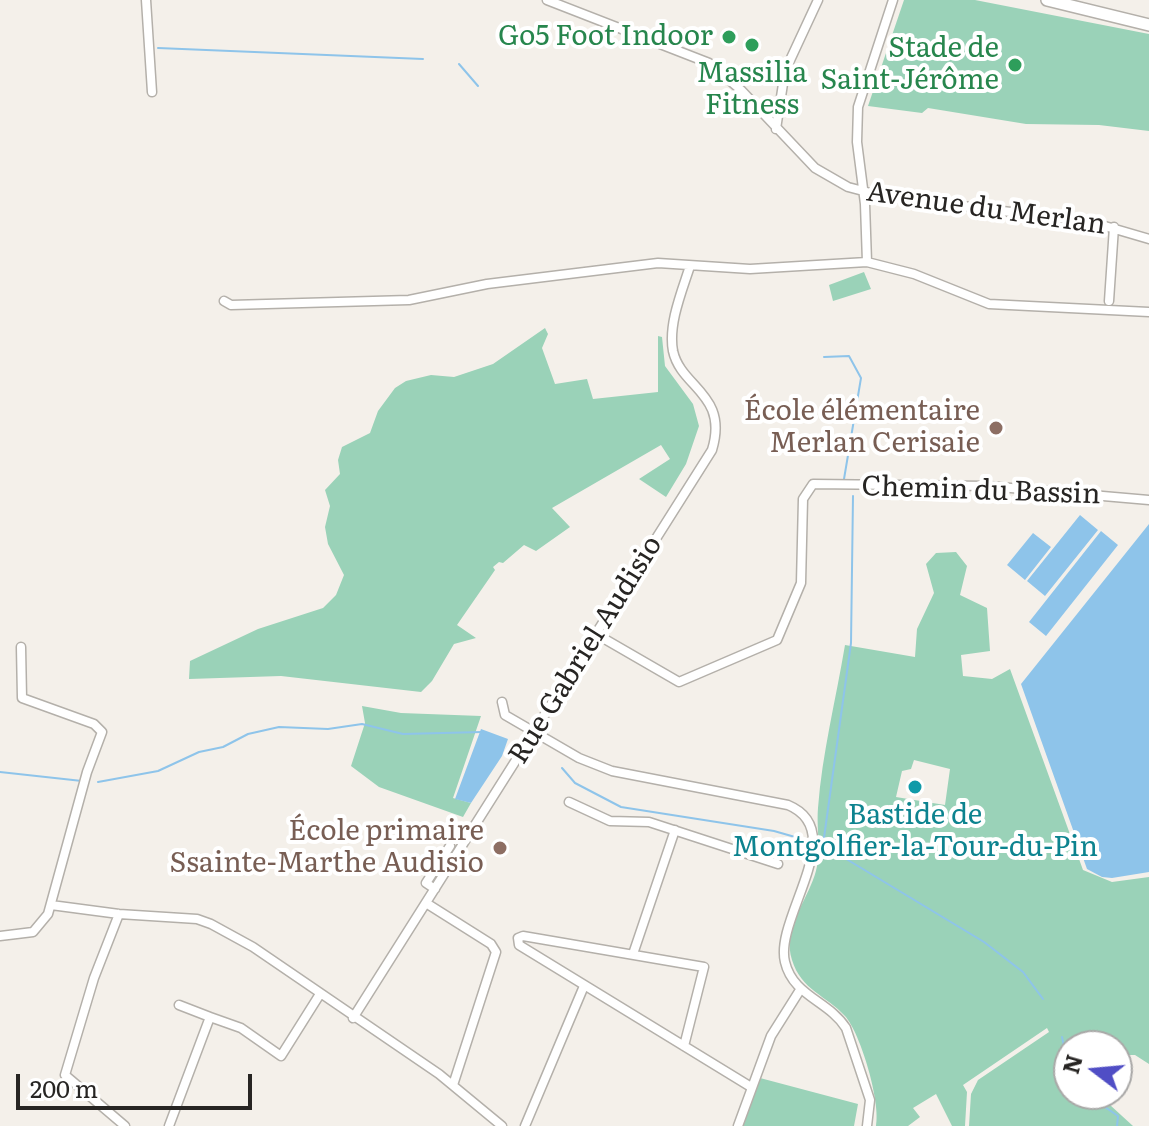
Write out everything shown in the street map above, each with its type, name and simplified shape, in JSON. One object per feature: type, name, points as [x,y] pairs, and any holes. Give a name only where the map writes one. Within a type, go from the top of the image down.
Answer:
[{"type":"street","points":[[146,0],[152,92]]},
{"type":"street","name":"Avenue du Merlan","points":[[547,0],[696,56],[721,72],[815,168],[836,182],[864,193],[1114,227],[1149,239]]},
{"type":"street","points":[[776,129],[785,71],[818,0]]},
{"type":"street","points":[[867,262],[864,193],[857,142],[858,107],[893,0]]},
{"type":"street","points":[[1047,0],[1149,25]]},
{"type":"street","points":[[1109,301],[1114,227]]},
{"type":"street","points":[[224,301],[231,305],[409,300],[487,284],[643,264],[750,269],[867,262],[914,274],[989,304],[1149,312]]},
{"type":"street","name":"Rue Gabriel Audisio","points":[[353,1018],[708,459],[715,424],[709,404],[681,368],[673,350],[675,319],[690,266]]},
{"type":"street","name":"Chemin du Bassin","points":[[596,634],[679,682],[770,645],[782,631],[801,583],[803,499],[813,484],[988,486],[1149,500]]},
{"type":"street","points":[[0,936],[33,932],[51,905],[87,772],[102,732],[94,724],[22,698],[21,647]]},
{"type":"street","points":[[502,702],[505,715],[579,758],[612,771],[796,808],[807,821],[812,843],[806,883],[784,932],[783,952],[789,972],[800,990],[840,1019],[846,1028],[870,1100],[867,1126]]},
{"type":"street","points":[[569,802],[619,823],[649,822],[778,864]]},
{"type":"street","points":[[633,954],[675,830]]},
{"type":"street","points":[[435,889],[426,883],[450,846]]},
{"type":"street","points":[[426,903],[491,944],[496,956],[453,1085]]},
{"type":"street","points":[[51,905],[119,914],[197,919],[211,924],[253,947],[453,1085],[502,1126]]},
{"type":"street","points":[[119,914],[107,940],[65,1075],[125,1126]]},
{"type":"street","points":[[684,1046],[704,967],[523,936],[518,938],[519,945],[584,986],[751,1087]]},
{"type":"street","points":[[525,1126],[584,986]]},
{"type":"street","points":[[738,1126],[771,1036],[800,990]]},
{"type":"street","points":[[179,1005],[241,1028],[281,1056],[320,994]]},
{"type":"street","points":[[169,1126],[210,1017]]},
{"type":"green space","name":"Stade de Saint-Jérôme","points":[[904,0],[975,0],[1149,34],[1149,131],[1099,125],[1026,124],[928,108],[922,113],[868,106]]},
{"type":"green space","points":[[864,272],[871,289],[833,301],[829,285]]},
{"type":"green space","points":[[545,328],[548,334],[542,348],[555,384],[587,379],[593,399],[658,392],[658,336],[662,337],[665,366],[693,404],[699,426],[686,464],[666,497],[639,479],[670,459],[661,445],[552,508],[570,527],[536,551],[524,545],[503,563],[499,562],[493,567],[495,570],[457,625],[476,638],[454,644],[432,681],[421,692],[281,676],[189,679],[190,661],[258,629],[323,608],[336,595],[344,575],[328,544],[325,527],[330,506],[325,490],[340,474],[338,460],[342,447],[370,433],[378,411],[395,388],[406,381],[431,375],[454,377],[493,364]]},
{"type":"green space","points":[[956,552],[967,566],[960,595],[987,608],[990,651],[961,655],[963,676],[992,679],[1010,669],[1083,870],[1112,882],[1149,877],[1149,1064],[1133,1055],[1133,1030],[1053,1030],[1053,1110],[1116,1110],[1133,1126],[969,1126],[971,1094],[978,1080],[1049,1032],[1047,1028],[963,1085],[967,1092],[965,1126],[952,1126],[936,1094],[913,1108],[920,1117],[908,1126],[876,1126],[873,1086],[851,1025],[838,1009],[802,979],[792,960],[792,929],[818,862],[820,788],[845,645],[915,657],[917,629],[934,593],[926,564],[936,553]],"holes":[[[914,760],[950,769],[945,805],[896,797],[902,771],[911,769]]]},
{"type":"green space","points":[[362,706],[401,713],[481,716],[453,798],[471,803],[463,817],[379,787],[351,766],[365,723]]},
{"type":"green space","points":[[760,1078],[858,1104],[854,1126],[742,1126]]},
{"type":"water","points":[[1080,515],[1098,530],[1045,596],[1027,581]]},
{"type":"water","points":[[1149,524],[1149,872],[1102,877],[1087,869],[1021,684]]},
{"type":"water","points":[[1101,531],[1118,545],[1046,636],[1029,622]]},
{"type":"water","points":[[1033,533],[1051,547],[1025,580],[1007,565]]},
{"type":"water","points":[[481,729],[508,739],[502,756],[471,803],[455,799]]},
{"type":"waterway","points":[[158,48],[423,59]]},
{"type":"waterway","points":[[459,64],[478,86]]},
{"type":"waterway","points":[[824,357],[849,356],[861,378],[844,479]]},
{"type":"waterway","points":[[853,496],[851,643],[823,845],[984,942],[1023,972],[1043,999]]},
{"type":"waterway","points":[[98,782],[158,771],[199,752],[223,747],[248,734],[279,727],[328,729],[362,724],[403,734],[482,732]]},
{"type":"waterway","points":[[562,768],[575,783],[621,807],[774,831],[802,839]]},
{"type":"waterway","points":[[0,772],[82,781]]},
{"type":"waterway","points":[[1109,1110],[1118,1116],[1117,1126]]},
{"type":"place","name":"Go5 Foot Indoor","points":[[729,37]]},
{"type":"place","name":"Massilia Fitness","points":[[752,45]]},
{"type":"place","name":"Stade de Saint-Jérôme","points":[[1015,65]]},
{"type":"place","name":"École élémentaire Merlan Cerisaie","points":[[996,428]]},
{"type":"place","name":"Bastide de Montgolfier-la-Tour-du-Pin","points":[[915,787]]},
{"type":"place","name":"École primaire Ssainte-Marthe Audisio","points":[[500,848]]}]
